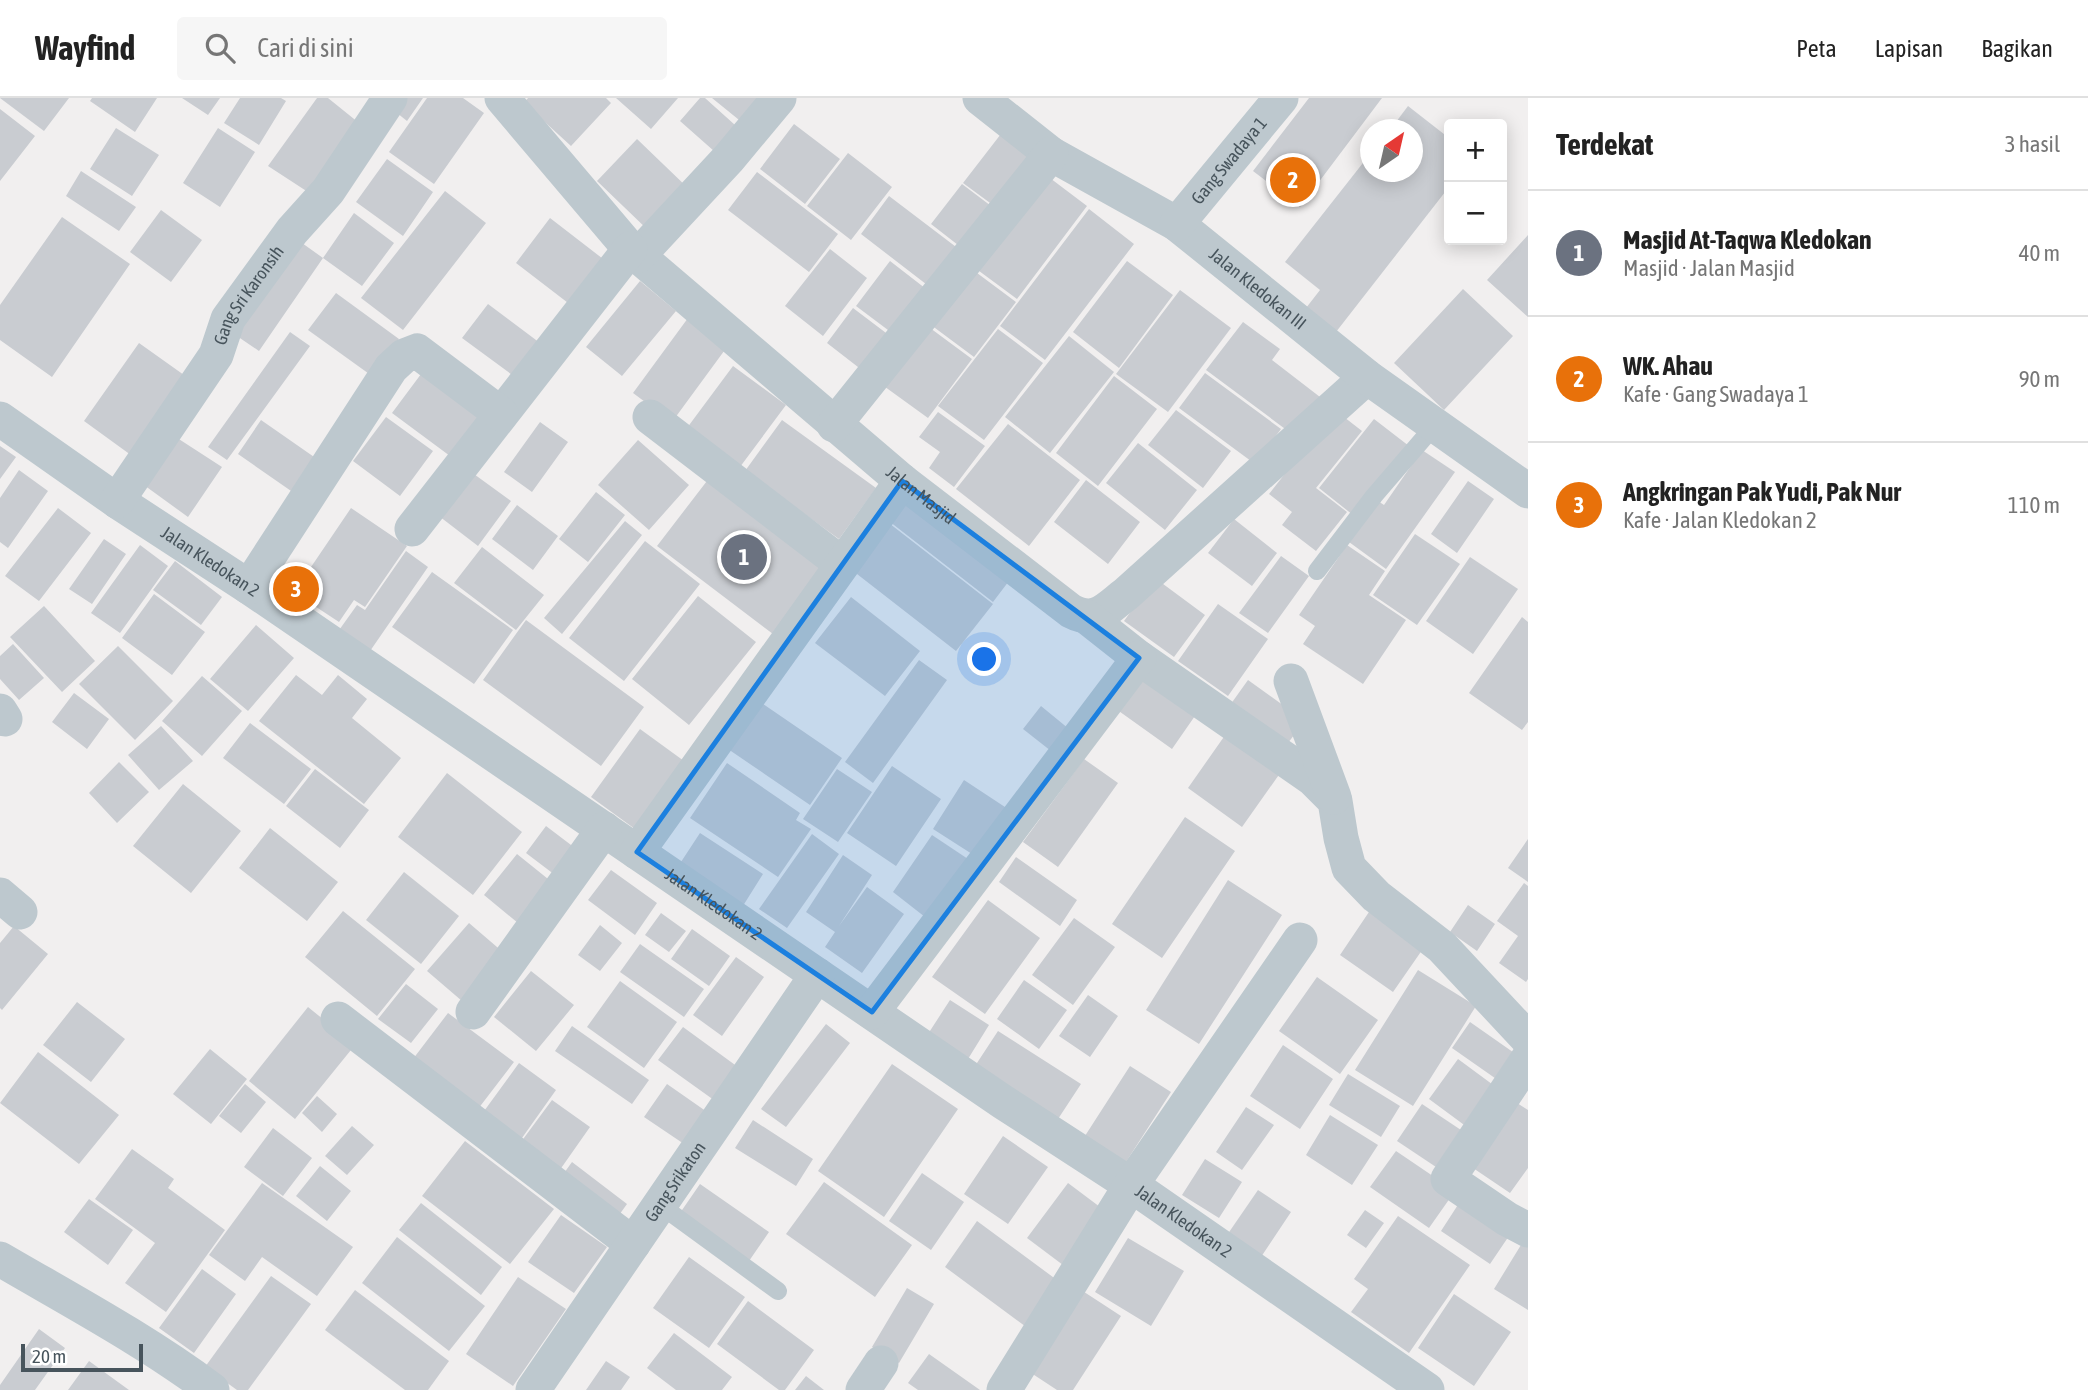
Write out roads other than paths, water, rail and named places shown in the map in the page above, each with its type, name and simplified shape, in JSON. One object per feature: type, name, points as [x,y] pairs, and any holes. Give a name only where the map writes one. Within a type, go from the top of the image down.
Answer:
[{"type":"street","name":"Gang Sri Karonsih","points":[[117,501],[216,355],[228,319],[292,231],[328,191],[390,98]]},
{"type":"street","name":"Jalan Masjid","points":[[502,98],[634,252],[834,425],[1070,611],[1087,617],[1139,658],[1312,778],[1335,800]]},
{"type":"street","points":[[412,529],[501,414],[634,252],[729,158],[779,98]]},
{"type":"street","name":"Jalan Kledokan III","points":[[980,98],[1051,154],[1177,224],[1367,377],[1528,491]]},
{"type":"street","name":"Gang Swadaya 1","points":[[1177,224],[1281,98]]},
{"type":"street","points":[[834,425],[1051,154]]},
{"type":"street","points":[[249,587],[391,368],[404,356],[417,351],[501,414]]},
{"type":"street","points":[[1087,617],[1094,617],[1126,594],[1367,377]]},
{"type":"street","points":[[650,417],[842,564]]},
{"type":"street","name":"Jalan Kledokan 2","points":[[0,419],[1003,1102],[1131,1185],[1427,1390]]},
{"type":"street","points":[[637,852],[902,481]]},
{"type":"street","points":[[872,1012],[1139,658]]},
{"type":"street","points":[[1291,681],[1335,800],[1349,868],[1376,896],[1442,947],[1528,1039]]},
{"type":"street","points":[[473,1012],[604,829]]},
{"type":"street","points":[[1003,1390],[1131,1185],[1300,940]]},
{"type":"street","name":"Gang Srikaton","points":[[533,1390],[817,975]]},
{"type":"street","points":[[338,1019],[633,1244]]},
{"type":"street","points":[[1528,1059],[1448,1179],[1528,1230]]},
{"type":"street","points":[[0,1259],[130,1335],[180,1366],[212,1390]]},
{"type":"lane","points":[[1317,570],[1374,496],[1435,425]]},
{"type":"lane","points":[[660,1205],[778,1291]]},
{"type":"place","name":"WK. Ahau","points":[[1293,180]]},
{"type":"place","name":"Masjid At-Taqwa Kledokan","points":[[744,557]]},
{"type":"place","name":"Angkringan Pak Yudi, Pak Nur","points":[[296,589]]}]
